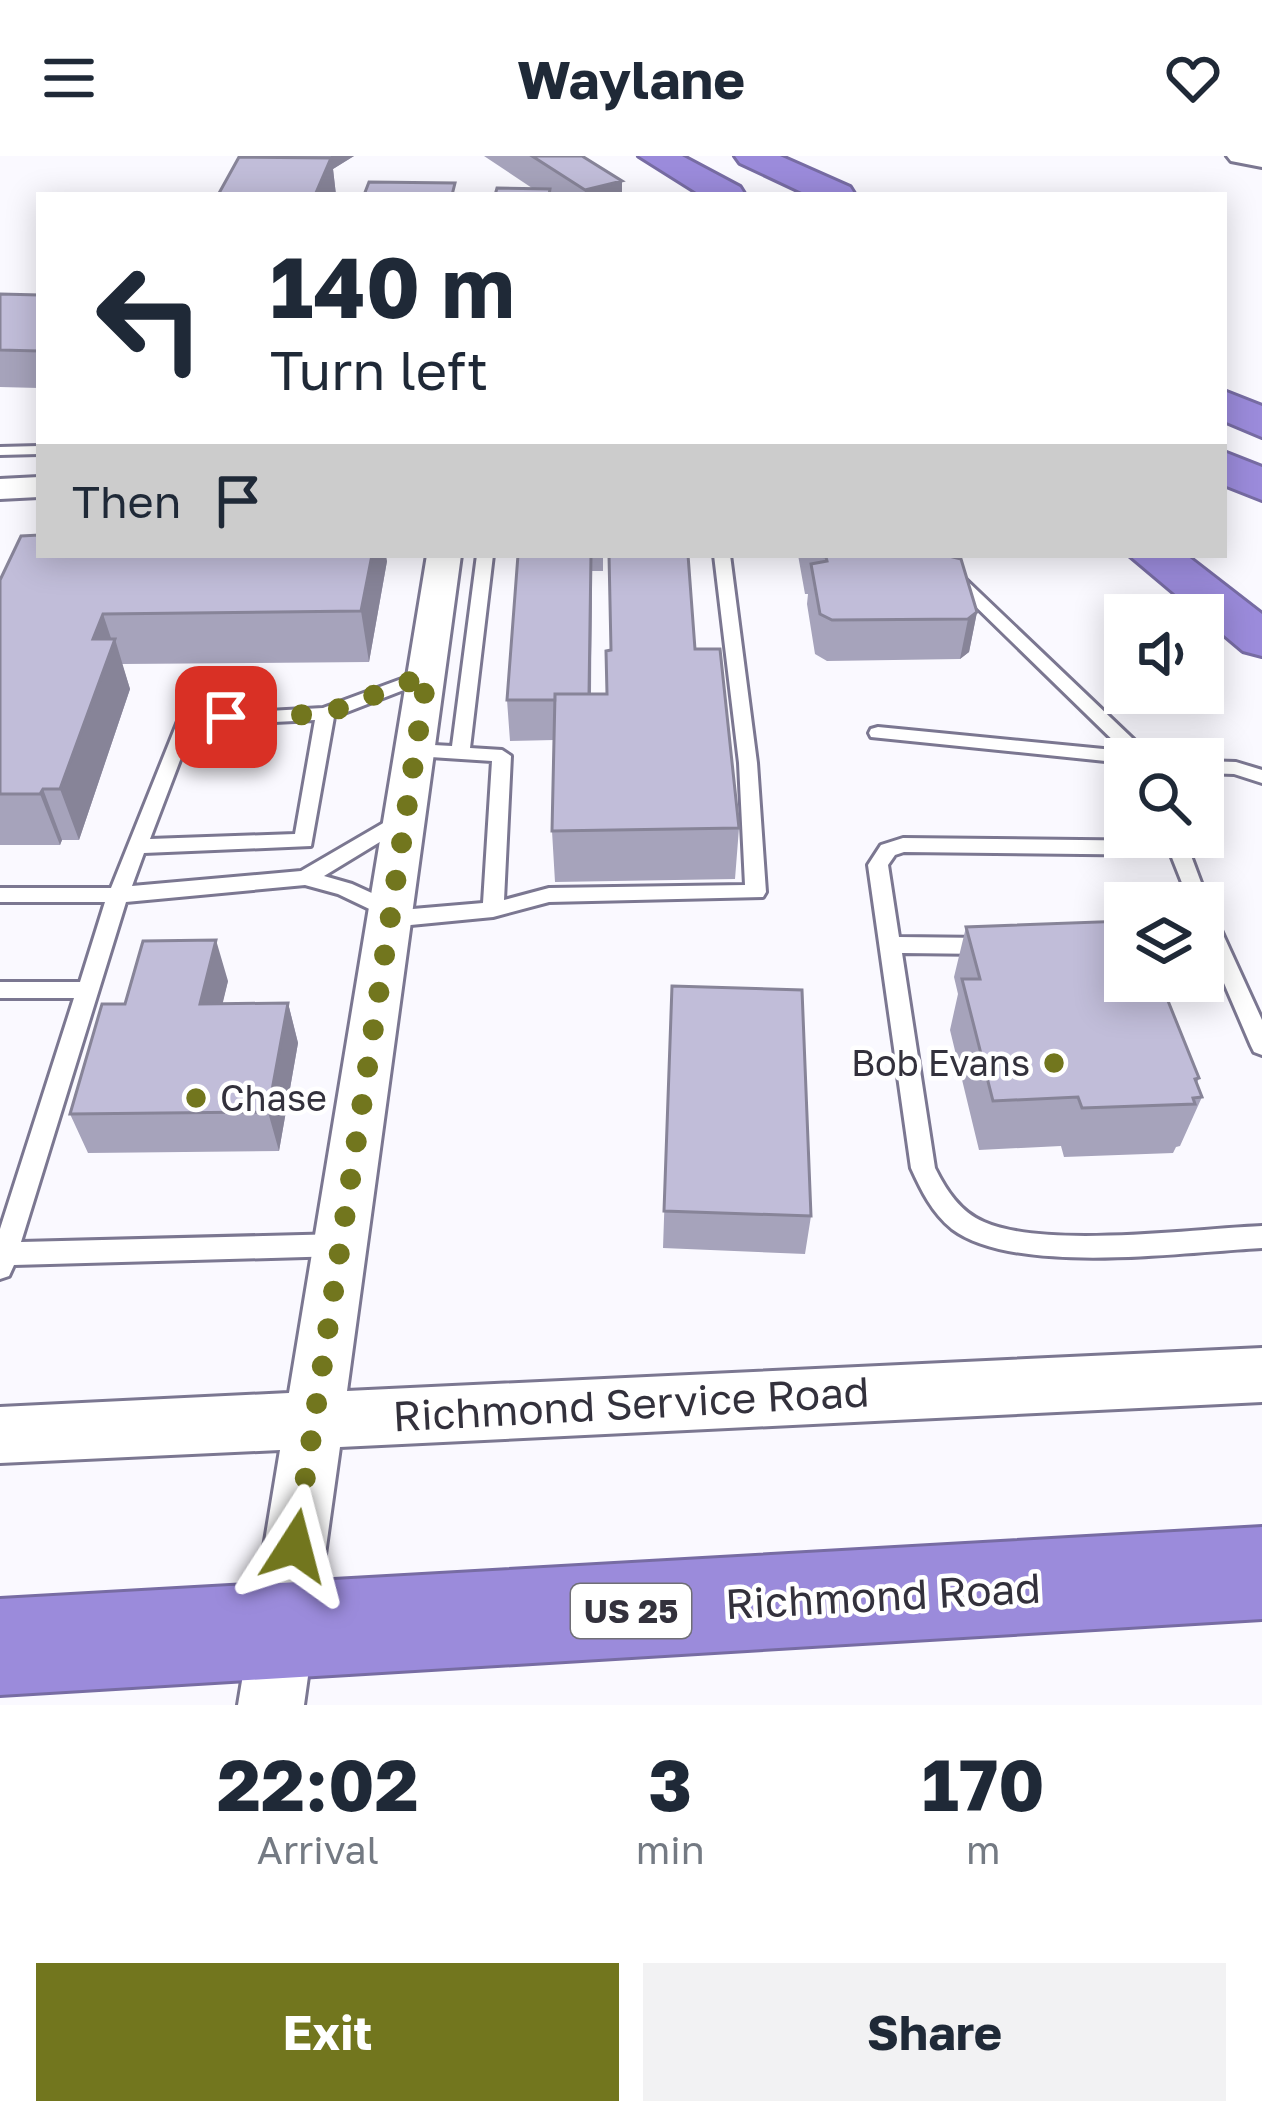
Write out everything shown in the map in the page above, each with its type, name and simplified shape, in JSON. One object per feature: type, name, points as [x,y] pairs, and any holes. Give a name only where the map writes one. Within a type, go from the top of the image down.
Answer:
[{"type":"highway","points":[[636,156],[690,192]]},
{"type":"highway","points":[[656,156],[722,192]]},
{"type":"highway","points":[[740,156],[811,192]]},
{"type":"highway","points":[[752,156],[830,192]]},
{"type":"highway","points":[[1227,406],[1262,423]]},
{"type":"highway","points":[[1227,468],[1262,487]]},
{"type":"highway","points":[[1158,558],[1262,640]]},
{"type":"highway","name":"Richmond Road","points":[[0,1647],[277,1668],[1262,1573]]},
{"type":"street","points":[[1239,156],[1262,160]]},
{"type":"street","points":[[0,490],[36,487]]},
{"type":"street","points":[[277,1668],[405,818],[438,752],[427,675],[445,558]]},
{"type":"street","name":"Richmond Service Road","points":[[0,1435],[1262,1375]]},
{"type":"lane","points":[[0,451],[36,450]]},
{"type":"lane","points":[[484,558],[438,752],[502,756],[493,910]]},
{"type":"lane","points":[[0,895],[118,895],[305,878],[345,889],[390,914],[493,910],[549,895],[757,892],[748,763],[722,558]]},
{"type":"lane","points":[[934,558],[1122,738]]},
{"type":"lane","points":[[341,1245],[2,1259],[118,895],[186,720],[325,714],[427,675]]},
{"type":"lane","points":[[136,846],[304,841],[325,714]]},
{"type":"lane","points":[[878,733],[1104,755]]},
{"type":"lane","points":[[1224,768],[1262,777]]},
{"type":"lane","points":[[305,878],[405,818]]},
{"type":"lane","points":[[1104,843],[903,845],[888,850],[878,865],[923,1168],[939,1204],[976,1231],[1032,1245],[1262,1237]]},
{"type":"lane","points":[[890,944],[1007,946]]},
{"type":"lane","points":[[1224,974],[1262,1046]]},
{"type":"lane","points":[[1,993],[86,989]]},
{"type":"building","points":[[532,156],[582,156],[622,181],[585,190]]},
{"type":"building","points":[[239,157],[331,158],[316,192],[220,192]]},
{"type":"building","points":[[369,182],[455,183],[453,192],[365,192]]},
{"type":"building","points":[[497,188],[550,189],[550,192],[496,192]]},
{"type":"building","points":[[0,294],[36,295],[36,351],[0,350]]},
{"type":"building","points":[[36,535],[36,558],[371,558],[361,611],[103,614],[93,639],[115,639],[60,789],[0,794],[0,580],[21,536]]},
{"type":"building","points":[[518,558],[591,558],[589,694],[507,700]]},
{"type":"building","points":[[609,558],[688,558],[695,649],[720,649],[739,828],[552,831],[555,694],[607,694],[606,651],[611,650]]},
{"type":"building","points":[[961,559],[977,612],[968,619],[832,620],[820,614],[811,564]]},
{"type":"building","name":"Bob Evans","points":[[1104,922],[1104,1002],[1168,1002],[1202,1097],[1193,1098],[1195,1104],[1082,1108],[1078,1097],[993,1101],[962,979],[980,979],[966,927]]},
{"type":"building","name":"Chase","points":[[216,940],[200,1004],[288,1003],[268,1112],[70,1114],[102,1004],[125,1004],[143,941]]},
{"type":"building","points":[[672,986],[802,990],[811,1216],[664,1211]]},
{"type":"place","name":"Bob Evans","points":[[1054,1063]]},
{"type":"place","name":"Chase","points":[[196,1098]]},
{"type":"route","points":[[226,717],[325,714],[427,675],[295,1546]]}]
